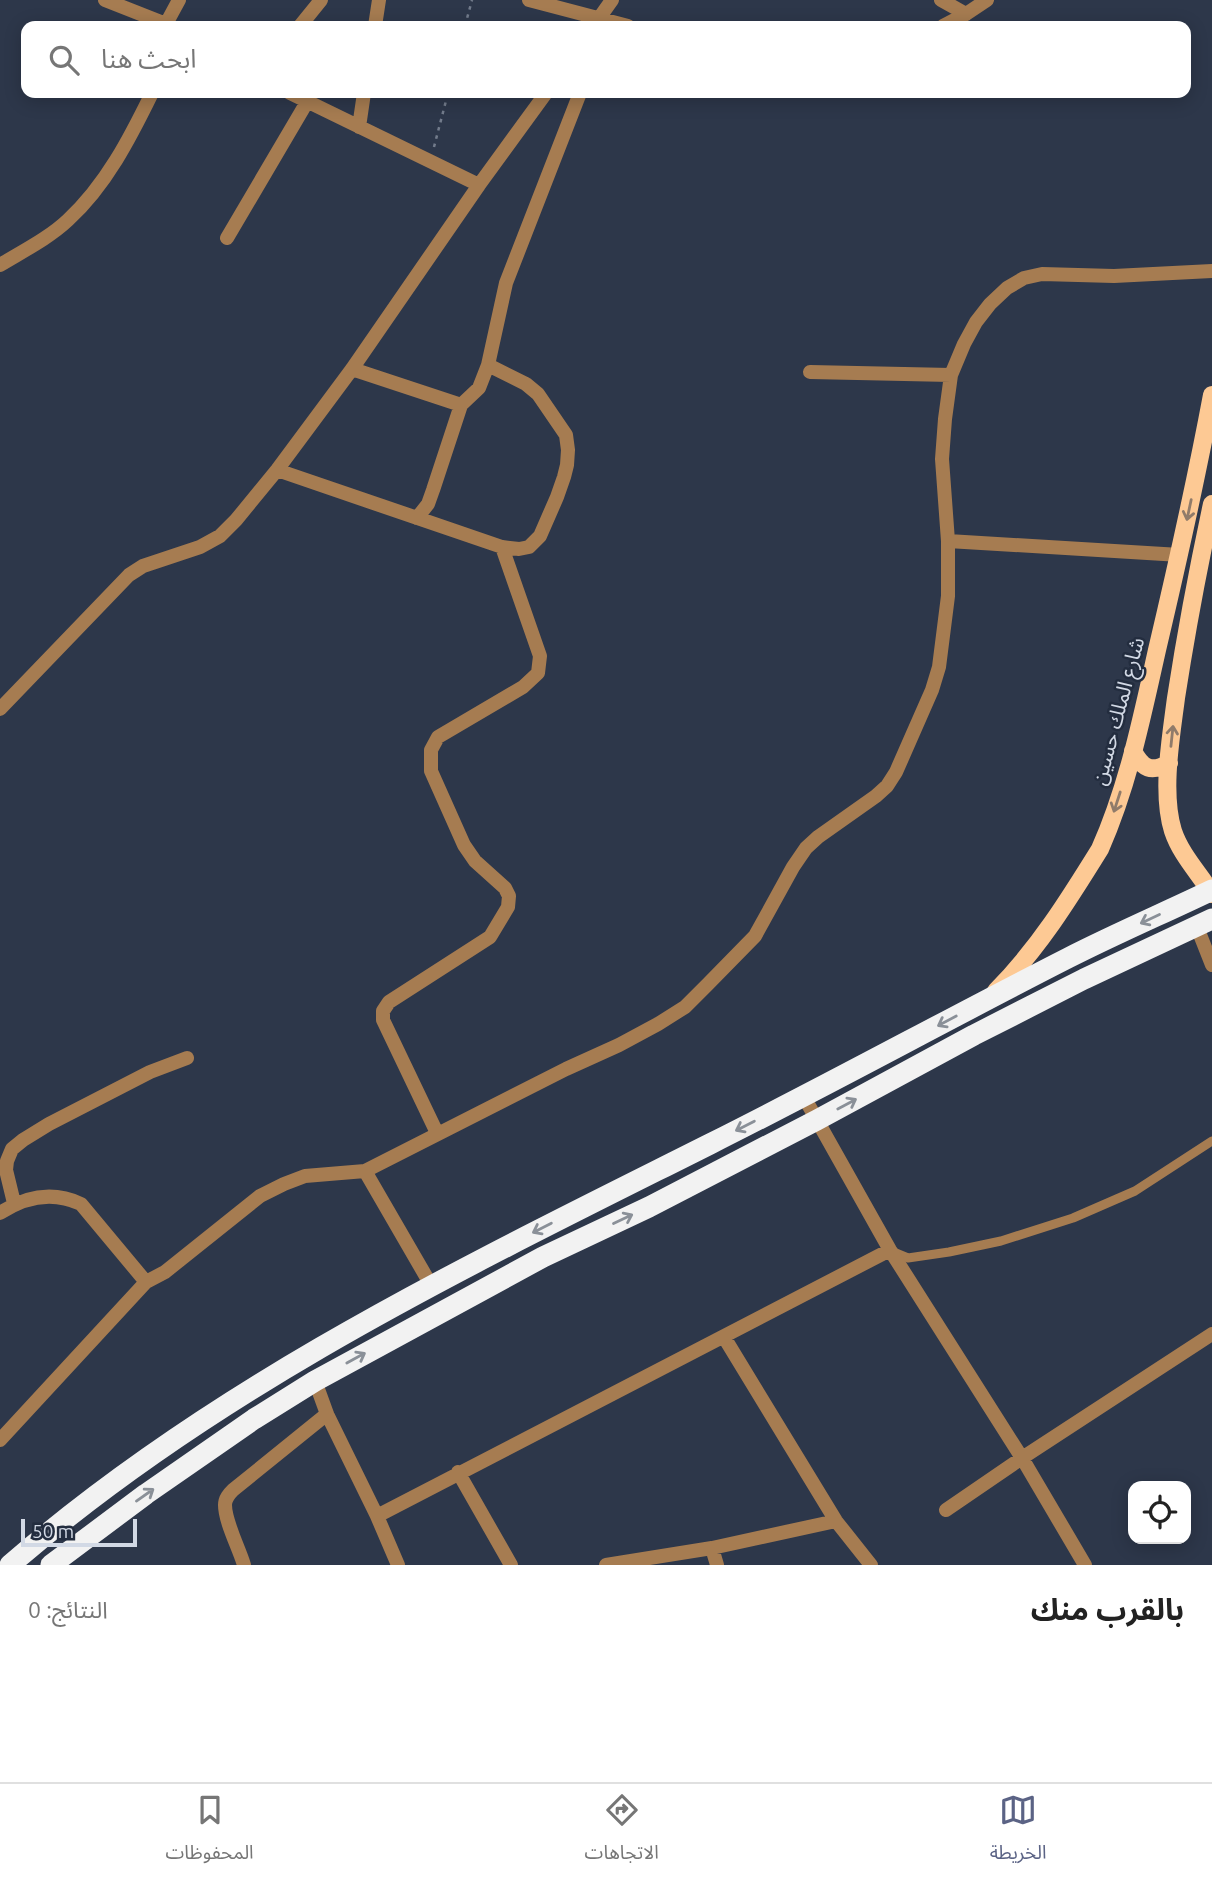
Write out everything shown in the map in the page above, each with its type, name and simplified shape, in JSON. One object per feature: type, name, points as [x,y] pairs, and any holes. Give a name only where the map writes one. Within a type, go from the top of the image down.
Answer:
[{"type":"highway","points":[[10,1565],[78,1509],[191,1428],[278,1373],[431,1285],[804,1097],[1069,957],[1211,891]]},
{"type":"highway","points":[[51,1565],[146,1494],[254,1419],[315,1381],[543,1257],[649,1207],[1084,979],[1204,923]]},
{"type":"main road","name":"شارع الملك حسين","points":[[986,1001],[1045,935],[1107,834],[1133,751],[1180,555],[1205,467],[1212,395]]},
{"type":"main road","points":[[1211,891],[1183,853],[1172,829],[1167,793],[1172,725],[1212,504]]},
{"type":"main road","points":[[1133,751],[1146,767],[1157,768],[1169,763]]},
{"type":"street","points":[[105,0],[159,21]]},
{"type":"street","points":[[171,21],[179,0]]},
{"type":"street","points":[[304,21],[321,0]]},
{"type":"street","points":[[376,21],[379,0]]},
{"type":"street","points":[[529,0],[593,21]]},
{"type":"street","points":[[597,21],[612,0]]},
{"type":"street","points":[[941,0],[966,14]]},
{"type":"street","points":[[953,21],[987,0]]},
{"type":"street","points":[[0,265],[68,220],[83,204],[113,166],[149,98]]},
{"type":"street","points":[[299,98],[479,185]]},
{"type":"street","points":[[359,127],[363,98]]},
{"type":"street","points":[[0,709],[129,575],[143,566],[200,547],[220,536],[236,520],[352,369],[542,98]]},
{"type":"street","points":[[418,518],[428,504],[461,405],[479,388],[488,365],[506,283],[578,98]]},
{"type":"street","points":[[227,238],[306,102]]},
{"type":"street","points":[[0,1440],[146,1282],[165,1272],[260,1196],[305,1176],[365,1171],[619,1045],[684,1007],[755,936],[806,848],[887,786],[896,772],[932,690],[939,667],[948,596],[948,541],[942,459],[951,374],[964,344],[983,313],[1007,288],[1024,278],[1042,274],[1114,276],[1212,271]]},
{"type":"street","points":[[277,470],[502,547],[529,547],[540,536],[564,477],[568,450],[566,435],[538,394],[526,384],[488,365]]},
{"type":"street","points":[[352,369],[461,405]]},
{"type":"street","points":[[810,372],[951,374]]},
{"type":"street","points":[[948,541],[1180,555]]},
{"type":"street","points":[[437,1133],[383,1020],[383,1011],[389,1002],[491,937],[508,907],[509,896],[505,888],[475,861],[464,845],[431,771],[431,750],[439,737],[523,687],[538,673],[540,656],[502,547]]},
{"type":"street","points":[[1204,923],[1212,965]]},
{"type":"street","points":[[14,1203],[6,1170],[12,1149],[49,1124],[150,1072],[187,1058]]},
{"type":"street","points":[[804,1097],[890,1250],[1023,1458],[1085,1565]]},
{"type":"street","points":[[365,1171],[431,1285]]},
{"type":"street","points":[[0,1213],[14,1203],[55,1195],[81,1204],[146,1282]]},
{"type":"street","points":[[377,1516],[890,1250]]},
{"type":"street","points":[[724,1337],[836,1521],[871,1565]]},
{"type":"street","points":[[946,1510],[1210,1339]]},
{"type":"street","points":[[315,1381],[327,1414],[398,1565]]},
{"type":"street","points":[[244,1565],[228,1520],[225,1506],[227,1497],[327,1414]]},
{"type":"street","points":[[458,1472],[511,1565]]},
{"type":"street","points":[[606,1565],[712,1548],[836,1521]]},
{"type":"street","points":[[712,1548],[717,1565]]},
{"type":"lane","points":[[890,1250],[908,1258],[950,1252],[1000,1241],[1073,1218],[1135,1191],[1212,1141]]},
{"type":"path","points":[[466,21],[472,0]]},
{"type":"path","points":[[430,160],[447,98]]}]
